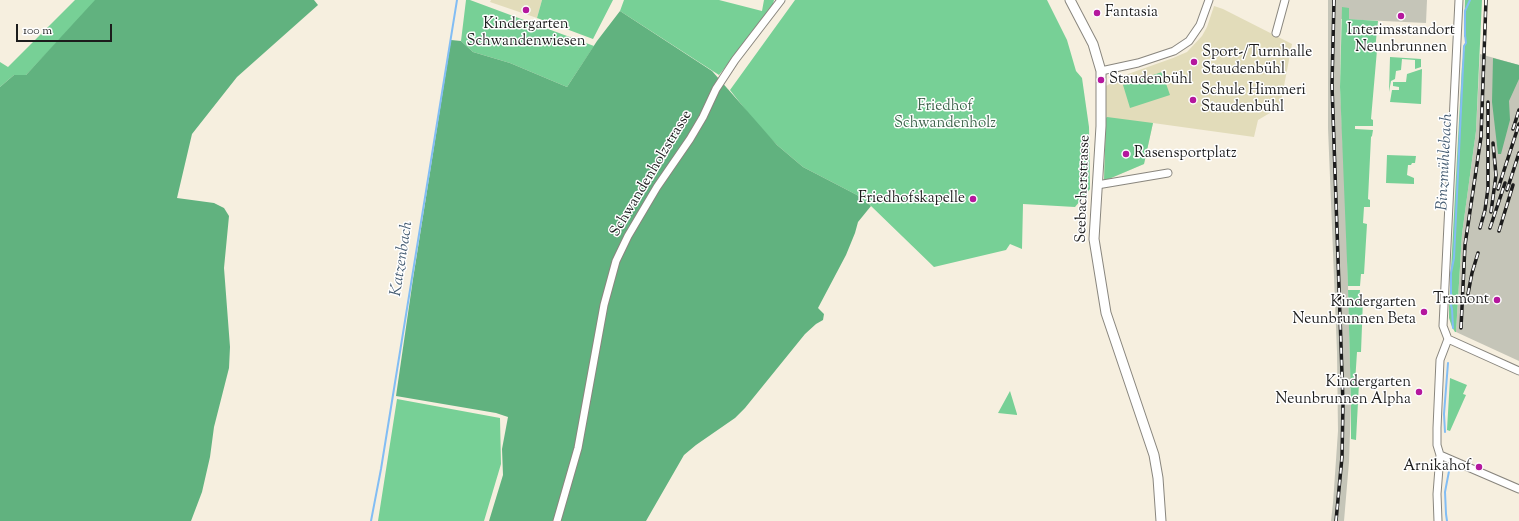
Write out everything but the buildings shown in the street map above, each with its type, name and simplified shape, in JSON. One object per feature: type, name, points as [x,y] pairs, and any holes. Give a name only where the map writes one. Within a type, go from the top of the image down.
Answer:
[{"type":"street","name":"Schwandenholzstrasse","points":[[557,521],[578,448],[604,305],[616,261],[628,236],[657,186],[690,139],[703,117],[716,89],[735,60],[781,0]]},
{"type":"street","name":"Seebacherstrasse","points":[[1070,0],[1093,44],[1101,71],[1101,126],[1094,239],[1106,313],[1154,455],[1158,478],[1161,521]]},
{"type":"street","points":[[1101,71],[1138,63],[1174,51],[1189,42],[1200,25],[1209,0]]},
{"type":"street","points":[[1276,33],[1285,0]]},
{"type":"street","points":[[1438,521],[1437,494],[1440,455],[1437,445],[1437,428],[1440,360],[1448,339],[1443,326],[1459,0]]},
{"type":"street","points":[[1097,186],[1168,173]]},
{"type":"street","points":[[1448,339],[1519,371]]},
{"type":"street","points":[[1440,455],[1519,489]]},
{"type":"shaded area","name":"Kindergarten Schwandenwiesen","points":[[491,0],[542,0],[537,18],[490,2]]},
{"type":"shaded area","points":[[1328,0],[1427,0],[1426,23],[1341,19],[1340,87],[1346,207],[1351,404],[1349,462],[1344,521],[1331,521],[1338,431],[1337,352],[1328,128]]},
{"type":"shaded area","name":"Schule Himmeri Staudenbühl","points":[[1214,6],[1223,9],[1292,44],[1280,107],[1258,120],[1254,137],[1153,123],[1144,164],[1104,181],[1106,86],[1128,74],[1187,52],[1202,36],[1207,27]]},
{"type":"shaded area","points":[[1480,54],[1519,65],[1519,361],[1456,332],[1462,234],[1476,131]]},
{"type":"green space","points":[[75,0],[97,0],[26,75],[14,75],[0,87],[0,62],[8,67]]},
{"type":"green space","points":[[95,0],[314,0],[318,5],[237,77],[192,134],[177,198],[214,203],[224,208],[229,216],[224,268],[230,347],[229,368],[214,427],[210,457],[202,492],[191,521],[0,521],[0,87],[14,75],[26,75]]},
{"type":"green space","points":[[466,0],[470,0],[594,46],[567,87],[510,63],[473,52],[461,41]]},
{"type":"green space","points":[[542,0],[613,0],[593,39],[537,18]]},
{"type":"green space","points":[[624,0],[719,0],[762,11],[764,0],[774,0],[772,9],[719,75],[620,11]]},
{"type":"green space","name":"Friedhof Schwandenholz","points":[[795,0],[1047,0],[1067,40],[1076,71],[1082,78],[1089,127],[1090,189],[1075,207],[1023,204],[1022,249],[1010,244],[1006,250],[934,267],[871,206],[857,195],[803,167],[777,145],[755,122],[730,90]]},
{"type":"green space","points":[[1465,0],[1482,0],[1476,131],[1462,234],[1455,332],[1449,318],[1449,307],[1462,65],[1466,39],[1464,36]]},
{"type":"green space","points":[[1342,7],[1349,8],[1349,19],[1378,21],[1371,119],[1373,120],[1373,126],[1355,126],[1355,129],[1373,130],[1371,137],[1368,199],[1370,200],[1370,207],[1364,207],[1363,223],[1367,224],[1364,274],[1361,274],[1360,286],[1348,286],[1340,87]]},
{"type":"green space","points":[[620,11],[712,71],[777,145],[803,167],[857,195],[871,206],[858,222],[846,255],[818,308],[824,314],[823,320],[805,334],[745,408],[735,418],[684,455],[646,521],[489,521],[503,475],[502,449],[508,417],[496,413],[396,396],[451,40],[461,41],[473,52],[510,63],[567,87],[597,41]]},
{"type":"green space","points":[[1390,57],[1421,59],[1421,67],[1415,69],[1415,60],[1402,59],[1401,70],[1396,71],[1395,79],[1391,81],[1389,92]]},
{"type":"green space","points":[[1493,58],[1519,65],[1519,79],[1509,101],[1510,120],[1501,154],[1498,154],[1492,102]]},
{"type":"green space","points":[[1422,69],[1421,104],[1390,102],[1392,90],[1399,90],[1399,87],[1393,86],[1393,82],[1406,82],[1407,74]]},
{"type":"green space","points":[[1162,72],[1170,95],[1130,108],[1123,85]]},
{"type":"green space","name":"Rasensportplatz","points":[[1106,118],[1153,123],[1144,164],[1104,181]]},
{"type":"green space","points":[[1387,155],[1416,156],[1415,163],[1408,165],[1407,175],[1414,178],[1414,184],[1386,183]]},
{"type":"green space","points":[[1348,290],[1360,290],[1359,299],[1363,299],[1361,352],[1357,352],[1355,383],[1359,383],[1356,440],[1351,439]]},
{"type":"green space","points":[[1450,378],[1467,385],[1463,394],[1466,395],[1450,431],[1447,430]]},
{"type":"green space","points":[[1010,391],[1017,415],[998,413]]},
{"type":"green space","points":[[397,399],[500,418],[501,464],[484,521],[378,521]]},
{"type":"waterway","name":"Katzenbach","points":[[371,521],[381,469],[457,0]]},
{"type":"waterway","name":"Binzmühlebach","points":[[1453,328],[1451,273],[1454,258],[1464,46],[1466,43],[1465,11],[1470,0]]},
{"type":"waterway","name":"Binzmühlebach","points":[[1445,432],[1444,414],[1448,363]]},
{"type":"waterway","name":"Binzmühlebach","points":[[1447,521],[1445,492],[1450,466]]},
{"type":"railway","points":[[1334,0],[1332,85],[1343,403],[1342,457],[1336,521]]},
{"type":"railway","points":[[1461,328],[1465,245],[1481,137],[1486,0]]},
{"type":"railway","points":[[1480,228],[1485,210],[1488,188],[1488,102]]},
{"type":"railway","points":[[1513,129],[1519,110]]},
{"type":"railway","points":[[1498,189],[1519,124]]},
{"type":"railway","points":[[1491,212],[1496,175],[1493,143]]},
{"type":"railway","points":[[1507,190],[1519,153]]},
{"type":"railway","points":[[1490,228],[1505,183]]},
{"type":"railway","points":[[1499,231],[1513,185]]},
{"type":"railway","points":[[1468,294],[1478,253]]},
{"type":"place","name":"Kindergarten Schwandenwiesen","points":[[526,10]]},
{"type":"place","name":"Fantasia","points":[[1097,13]]},
{"type":"place","name":"Interimsstandort Neunbrunnen","points":[[1401,16]]},
{"type":"place","name":"Sport-/Turnhalle Staudenbühl","points":[[1194,62]]},
{"type":"place","name":"Staudenbühl","points":[[1101,80]]},
{"type":"place","name":"Schule Himmeri Staudenbühl","points":[[1193,100]]},
{"type":"place","name":"Rasensportplatz","points":[[1126,154]]},
{"type":"place","name":"Friedhofskapelle","points":[[973,199]]},
{"type":"place","name":"Tramont","points":[[1497,300]]},
{"type":"place","name":"Kindergarten Neunbrunnen Beta","points":[[1424,312]]},
{"type":"place","name":"Kindergarten Neunbrunnen Alpha","points":[[1419,392]]},
{"type":"place","name":"Arnikahof","points":[[1479,467]]}]
